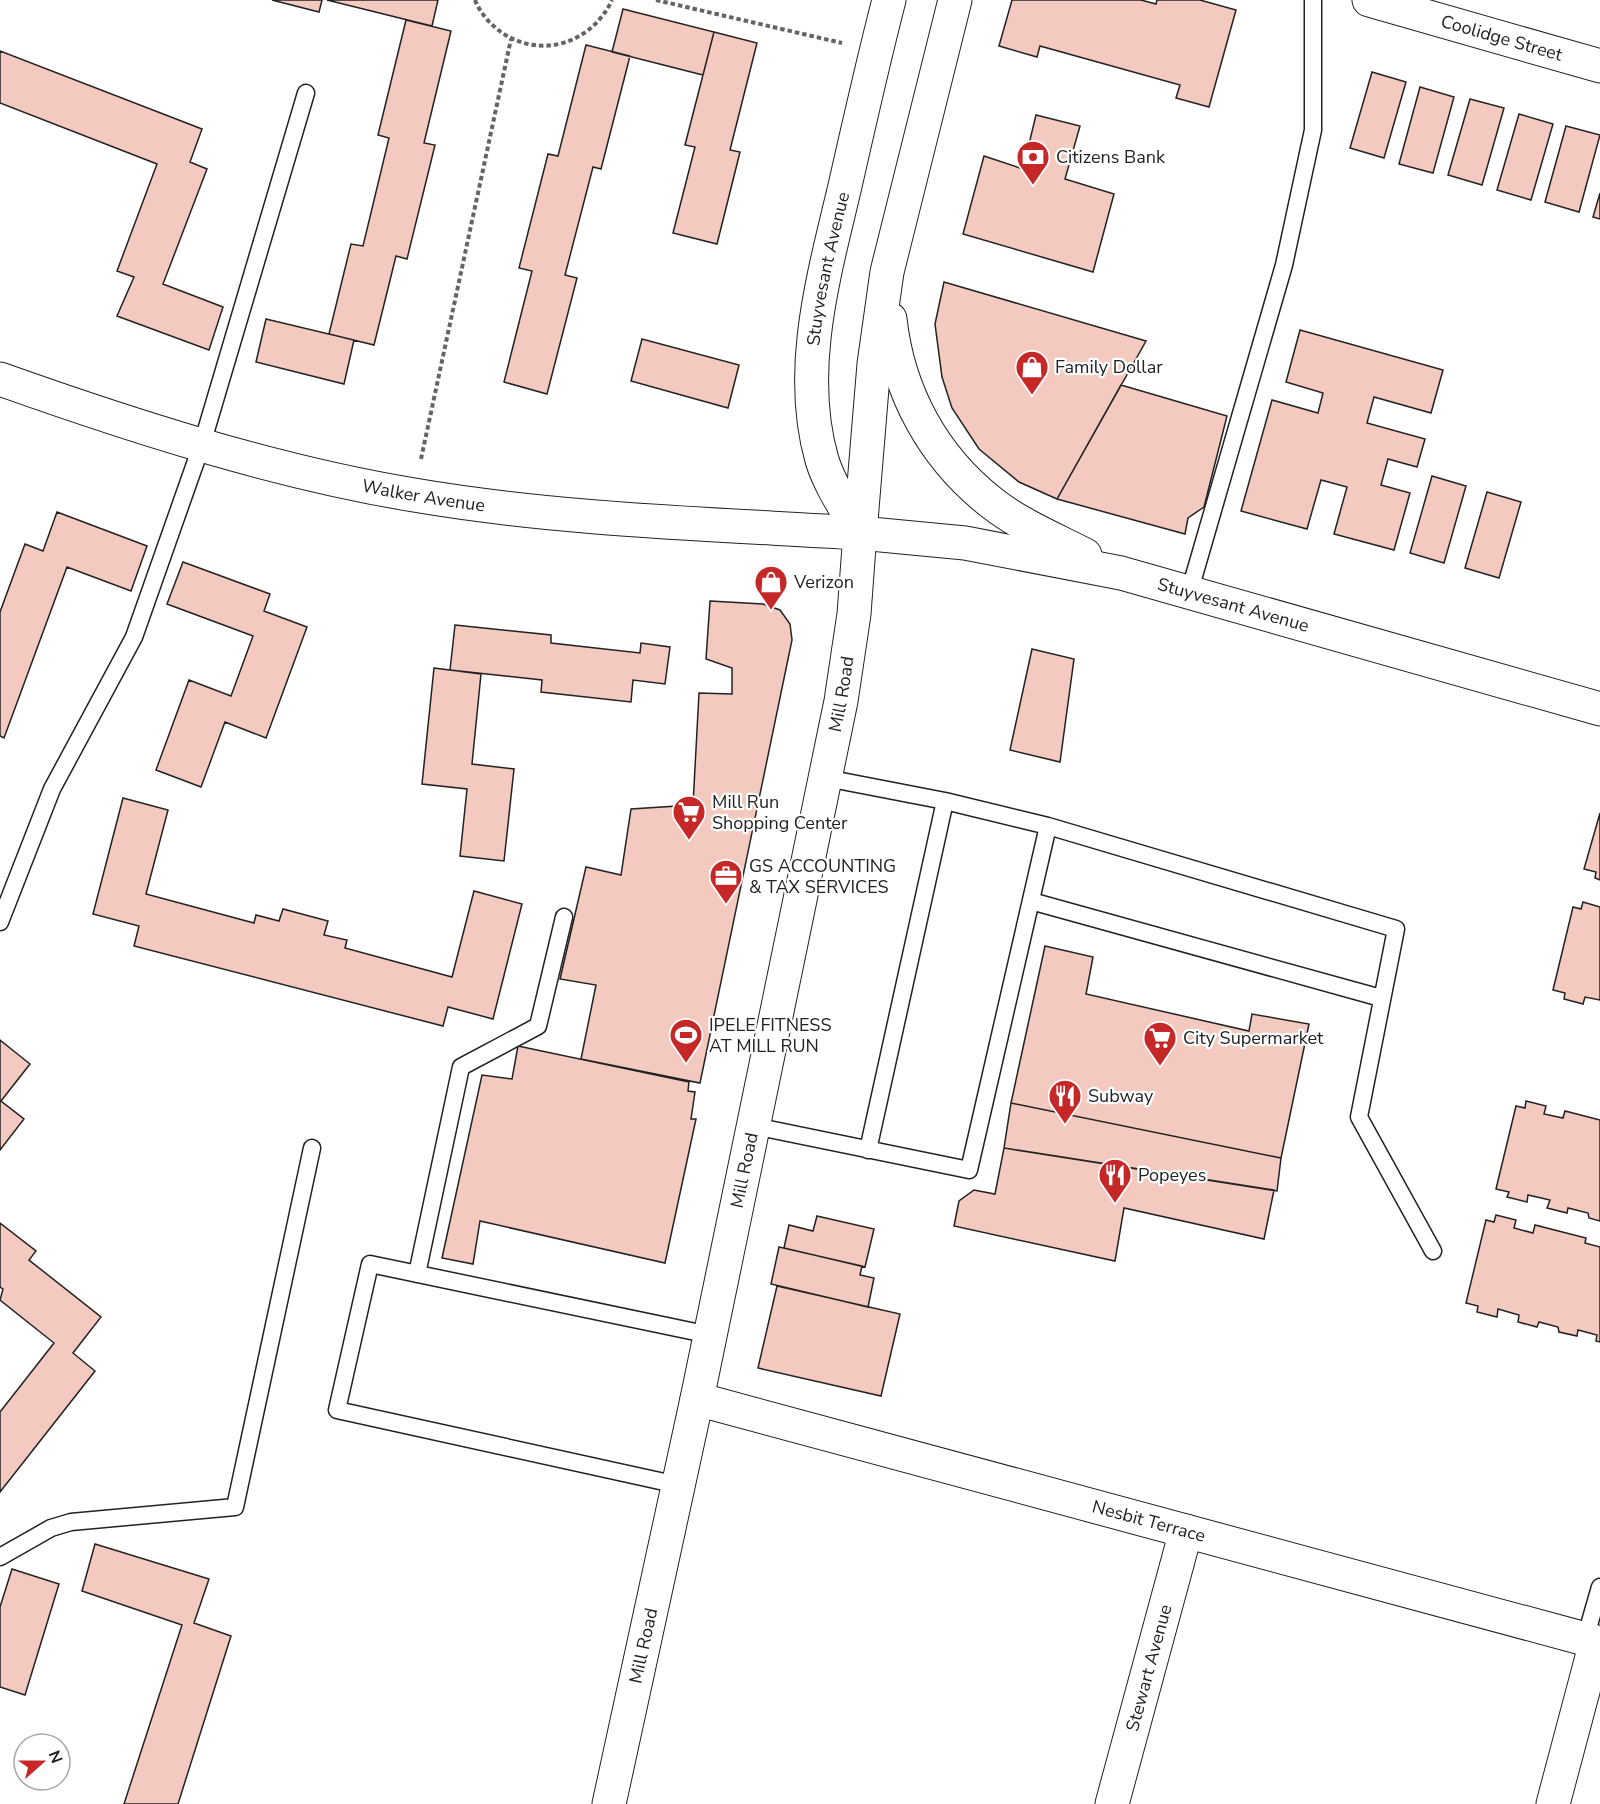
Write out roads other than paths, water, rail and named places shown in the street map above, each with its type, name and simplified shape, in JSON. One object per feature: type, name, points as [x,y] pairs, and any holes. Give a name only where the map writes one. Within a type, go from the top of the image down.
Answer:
[{"type":"street","name":"Stuyvesant Avenue","points":[[889,0],[826,267],[812,360],[814,412],[822,461],[860,533],[965,543],[1121,573],[1600,709]]},
{"type":"street","points":[[860,533],[875,353],[887,272],[954,0]]},
{"type":"street","name":"Coolidge Street","points":[[1369,0],[1600,66]]},
{"type":"street","points":[[887,272],[893,349],[919,418],[940,452],[992,504],[1028,526],[1121,573]]},
{"type":"street","name":"Walker Avenue","points":[[0,379],[202,444],[295,469],[414,495],[522,510],[860,533]]},
{"type":"street","name":"Mill Road","points":[[609,1804],[697,1399],[826,778],[849,659],[860,533]]},
{"type":"street","name":"Nesbit Terrace","points":[[697,1399],[1594,1641]]},
{"type":"street","name":"Stewart Avenue","points":[[1112,1804],[1186,1531]]},
{"type":"street","points":[[1552,1804],[1594,1641]]},
{"type":"lane","points":[[1189,592],[1284,265],[1313,130],[1313,0]]},
{"type":"lane","points":[[0,922],[52,789],[134,637],[202,444],[306,93]]},
{"type":"lane","points":[[826,778],[945,801],[1048,826],[1396,928],[1359,1117],[1433,1251]]},
{"type":"lane","points":[[868,1150],[945,801]]},
{"type":"lane","points":[[754,1126],[969,1170],[1048,826]]},
{"type":"lane","points":[[1031,901],[1381,998]]},
{"type":"lane","points":[[417,1274],[461,1067],[538,1026],[564,917]]},
{"type":"lane","points":[[0,1557],[51,1528],[71,1522],[235,1507],[312,1148]]},
{"type":"lane","points":[[678,1485],[337,1410],[370,1264],[710,1335]]},
{"type":"lane","points":[[1594,1641],[1600,1587]]},
{"type":"place","name":"Citizens Bank","points":[[1033,186]]},
{"type":"place","name":"Family Dollar","points":[[1032,396]]},
{"type":"place","name":"Verizon","points":[[771,611]]},
{"type":"place","name":"Mill Run Shopping Center","points":[[689,841]]},
{"type":"place","name":"GS ACCOUNTING & TAX SERVICES","points":[[726,905]]},
{"type":"place","name":"IPELE FITNESS AT MILL RUN","points":[[686,1064]]},
{"type":"place","name":"City Supermarket","points":[[1160,1067]]},
{"type":"place","name":"Subway","points":[[1065,1125]]},
{"type":"place","name":"Popeyes","points":[[1115,1204]]}]
